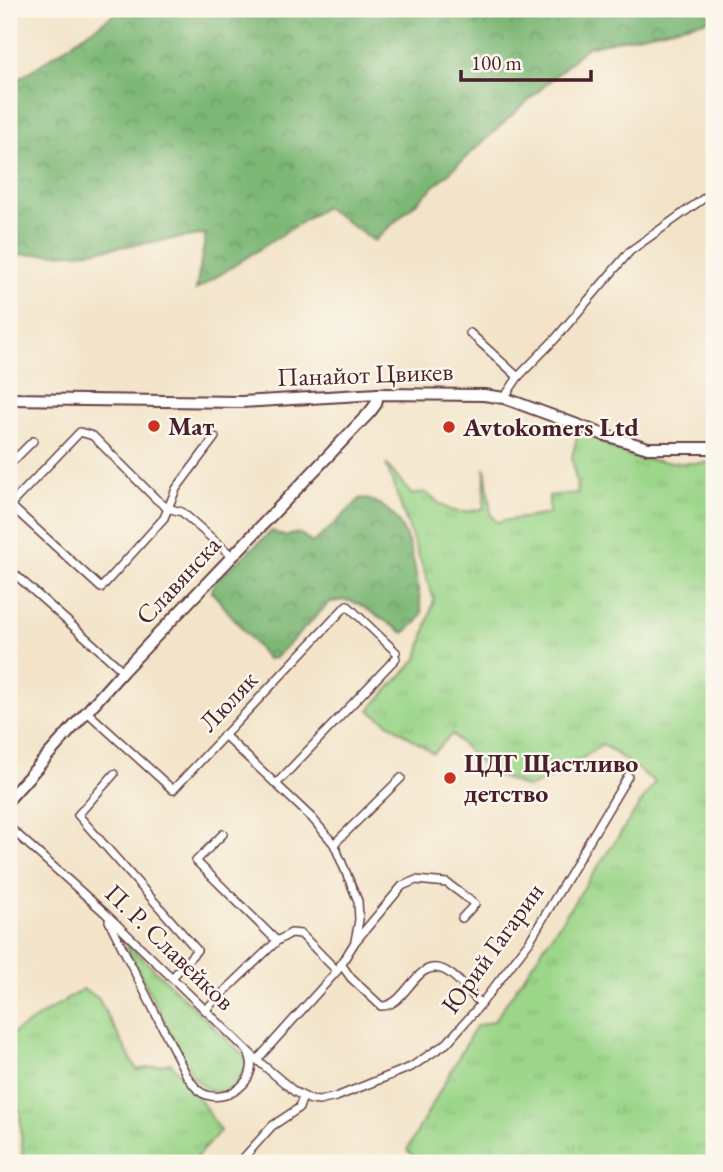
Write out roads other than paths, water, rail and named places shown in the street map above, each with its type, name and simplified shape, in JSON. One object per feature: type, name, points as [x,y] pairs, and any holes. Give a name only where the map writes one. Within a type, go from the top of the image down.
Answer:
[{"type":"street","points":[[504,398],[518,377],[556,338],[630,251],[714,191]]},
{"type":"street","points":[[470,333],[518,377]]},
{"type":"street","name":"Панайот Цвикев","points":[[9,400],[241,402],[378,394],[460,393],[504,398],[648,448],[714,448]]},
{"type":"street","name":"Славянска","points":[[9,799],[123,671],[370,412],[376,404],[378,394]]},
{"type":"street","points":[[215,438],[176,489],[167,508],[164,518],[102,588],[9,504],[80,432],[93,436],[167,508],[182,512],[232,556]]},
{"type":"street","points":[[9,465],[33,441]]},
{"type":"street","points":[[9,569],[123,671]]},
{"type":"street","name":"Люляк","points":[[86,711],[173,790],[347,605],[396,655],[276,783]]},
{"type":"street","points":[[224,735],[313,818],[334,844],[358,901],[359,920],[355,942]]},
{"type":"street","points":[[114,774],[78,815],[197,950],[172,978]]},
{"type":"street","name":"Юрий Гагарин","points":[[303,1097],[320,1101],[336,1097],[411,1067],[447,1042],[481,1004],[528,942],[628,776]]},
{"type":"street","points":[[334,844],[401,778]]},
{"type":"street","name":"П. Р. Славейков","points":[[9,827],[105,914],[247,1051],[303,1097]]},
{"type":"street","points":[[223,834],[196,861],[277,941]]},
{"type":"street","points":[[257,1060],[339,967],[355,942],[402,886],[416,880],[447,883],[475,904],[462,918]]},
{"type":"street","points":[[105,914],[187,1076],[201,1093],[214,1096],[236,1091],[250,1074],[252,1062],[247,1051]]},
{"type":"street","points":[[205,1010],[277,941],[291,933],[301,934],[381,1006],[394,1002],[424,970],[434,967],[446,970],[481,1004]]},
{"type":"street","points":[[239,1163],[272,1126],[299,1108],[303,1097]]},
{"type":"place","name":"Мат","points":[[154,426]]},
{"type":"place","name":"Avtokomers Ltd","points":[[449,427]]},
{"type":"place","name":"ЦДГ Щастливо детство","points":[[450,778]]}]
